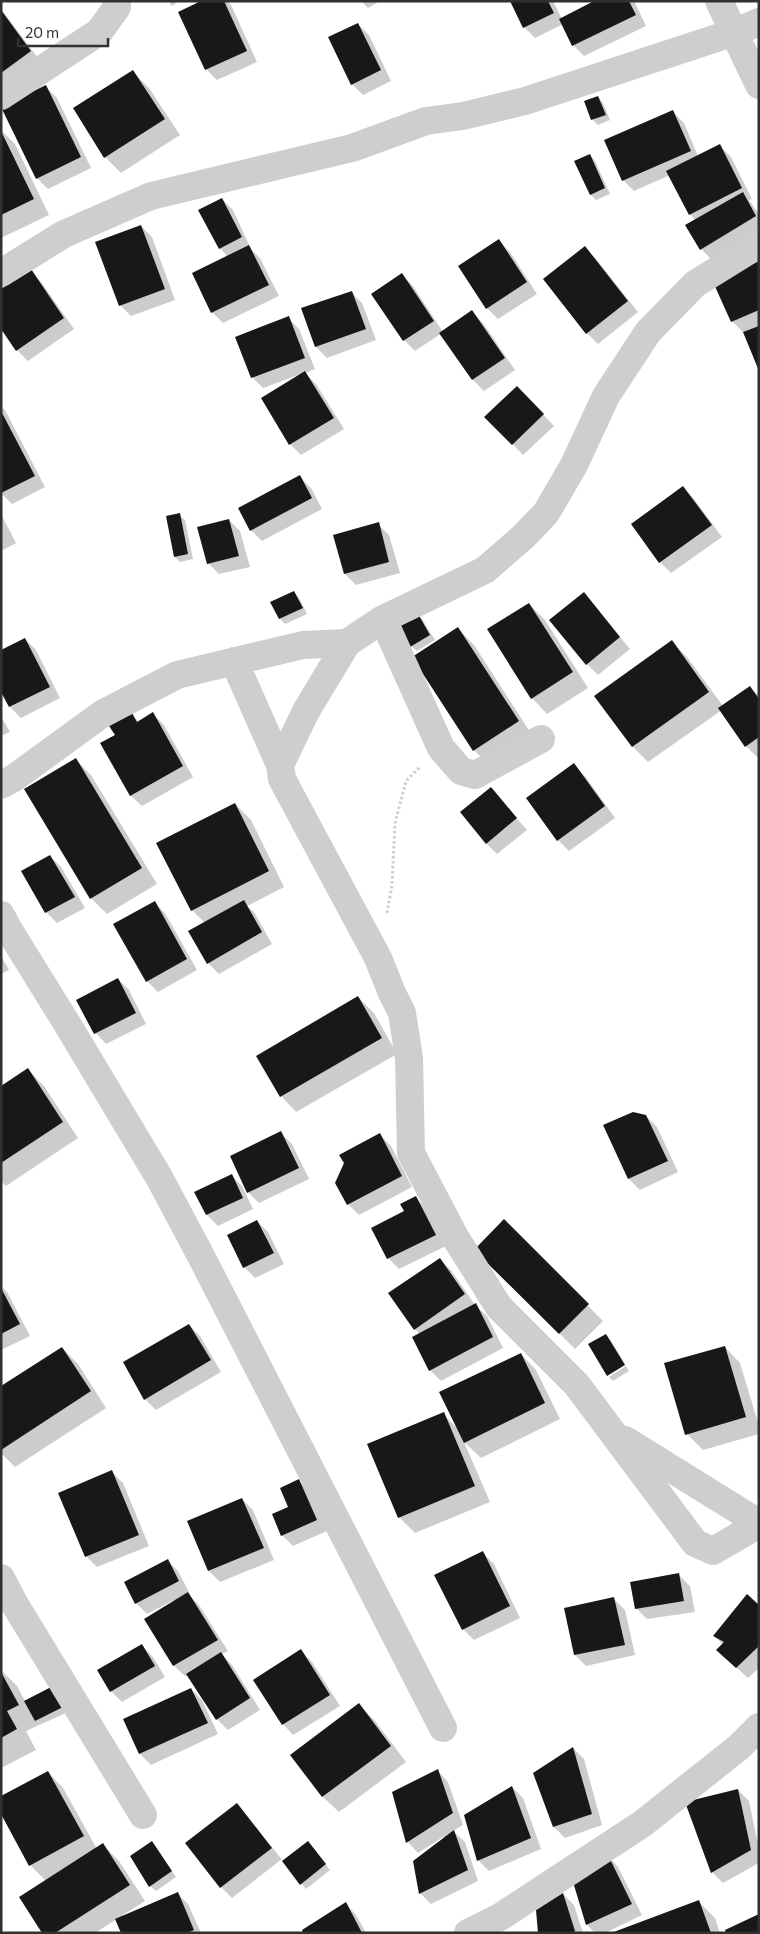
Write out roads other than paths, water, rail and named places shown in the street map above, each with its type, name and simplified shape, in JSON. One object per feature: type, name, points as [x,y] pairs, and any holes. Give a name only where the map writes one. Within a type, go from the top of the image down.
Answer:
[{"type":"street","points":[[1,96],[99,32],[117,7],[117,1]]},
{"type":"street","points":[[719,1],[747,27],[759,85]]},
{"type":"street","points":[[1,273],[64,234],[151,196],[352,148],[426,121],[463,116],[525,101],[747,27]]},
{"type":"street","points":[[280,765],[306,711],[347,643],[384,619],[485,570],[524,536],[546,513],[574,465],[606,396],[648,332],[695,284],[759,244]]},
{"type":"street","points":[[384,619],[442,748],[461,771],[475,775],[541,739]]},
{"type":"street","points":[[1,785],[14,778],[102,714],[177,675],[303,645],[347,643]]},
{"type":"street","points":[[234,661],[280,765],[282,779],[378,958],[402,1013],[409,1058],[412,1153],[455,1237],[499,1307],[578,1385],[613,1433],[695,1544],[713,1551],[759,1523],[613,1433]]},
{"type":"street","points":[[1,915],[160,1179],[443,1728]]},
{"type":"street","points":[[1,1578],[14,1603],[143,1815]]},
{"type":"street","points":[[468,1933],[500,1916],[642,1824],[739,1747],[759,1727]]}]
